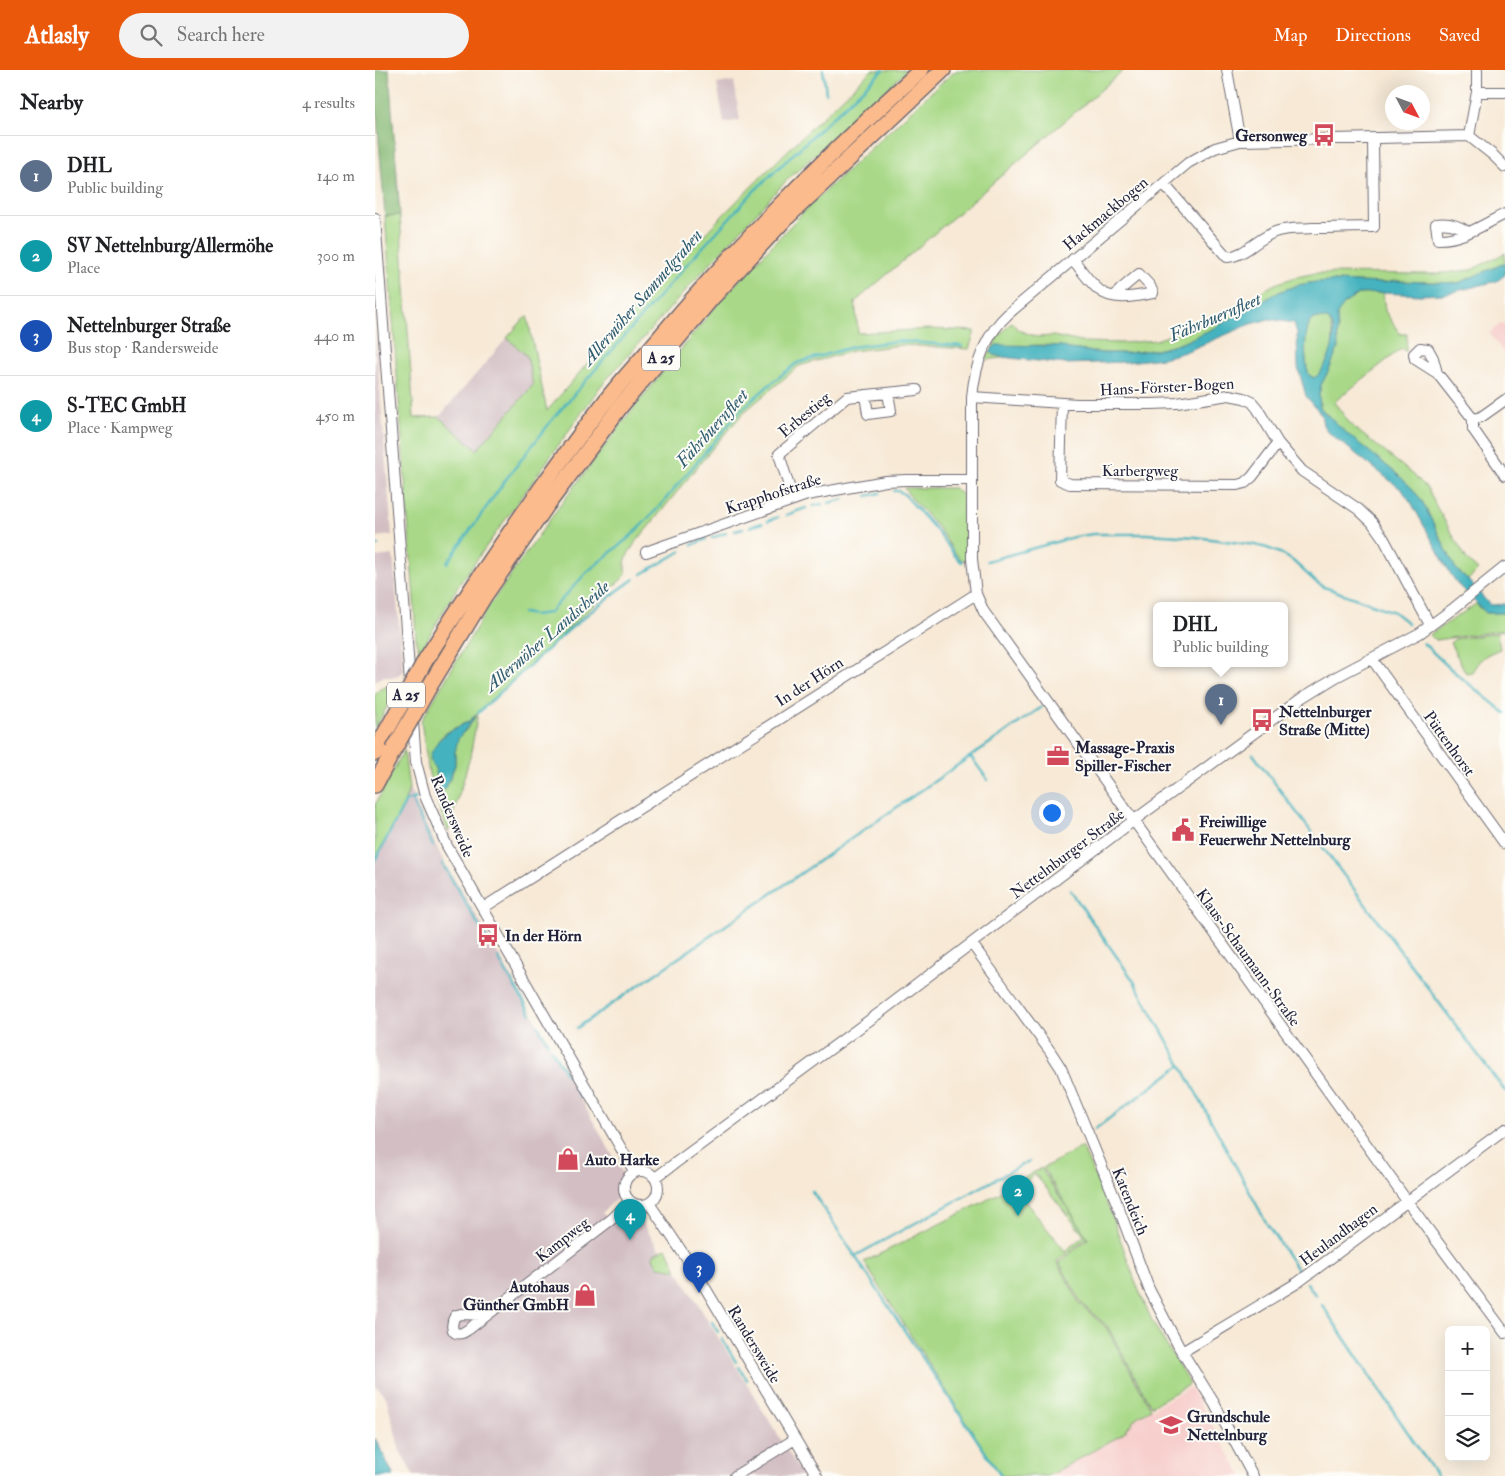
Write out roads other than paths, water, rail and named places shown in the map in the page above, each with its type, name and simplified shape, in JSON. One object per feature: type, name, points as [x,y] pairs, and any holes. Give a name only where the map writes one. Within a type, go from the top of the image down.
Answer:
[{"type":"highway","name":"A 25","points":[[375,753],[426,659],[470,590],[535,496],[609,398],[700,289],[774,210],[921,70]]},
{"type":"highway","name":"A 25","points":[[375,785],[429,687],[483,598],[547,505],[626,400],[711,299],[784,220],[943,70]]},
{"type":"street","points":[[1227,70],[1240,141]]},
{"type":"street","points":[[1477,70],[1477,92],[1469,136],[1505,167]]},
{"type":"street","points":[[1477,92],[1505,92]]},
{"type":"street","name":"Hackmackbogen","points":[[976,594],[972,559],[972,397],[977,364],[984,346],[993,331],[1008,314],[1188,163],[1215,148],[1240,141],[1469,136]]},
{"type":"street","points":[[1164,184],[1227,257],[1236,255],[1261,238],[1277,231],[1374,227],[1373,138]]},
{"type":"street","points":[[1468,232],[1505,214]]},
{"type":"street","name":"Randersweide","points":[[375,218],[416,762],[425,796],[437,825],[461,871],[634,1171]]},
{"type":"street","points":[[1073,260],[1099,290],[1115,296]]},
{"type":"street","points":[[1437,373],[1473,424],[1505,475]]},
{"type":"street","name":"Erbestieg","points":[[793,499],[779,454],[847,397],[917,390]]},
{"type":"street","points":[[865,395],[868,414],[891,411],[888,393]]},
{"type":"street","name":"Hans-Förster-Bogen","points":[[972,397],[1062,403],[1152,404],[1177,403],[1229,395],[1252,402],[1278,442],[1302,471],[1358,509],[1372,522],[1384,539],[1430,625]]},
{"type":"street","points":[[1473,424],[1505,400]]},
{"type":"street","name":"Karbergweg","points":[[1062,403],[1060,480],[1070,484],[1237,485],[1245,483],[1253,477],[1278,442]]},
{"type":"street","name":"Krapphofstraße","points":[[647,552],[793,499],[822,492],[906,480],[972,480]]},
{"type":"street","name":"Nettelnburger Straße","points":[[655,1178],[972,944],[1133,821],[1302,698],[1412,637],[1469,596],[1505,567]]},
{"type":"street","name":"In der Hörn","points":[[483,908],[976,594]]},
{"type":"street","name":"Klaus-Schaumann-Straße","points":[[976,594],[984,612],[1133,821],[1407,1201],[1505,1333]]},
{"type":"street","name":"Püttenhorst","points":[[1372,659],[1505,844]]},
{"type":"street","name":"Katendeich","points":[[972,944],[1051,1051],[1064,1073],[1116,1201],[1149,1289],[1182,1352],[1214,1403],[1253,1476]]},
{"type":"street","name":"Heulandhagen","points":[[1182,1352],[1297,1283],[1505,1129]]},
{"type":"street","points":[[640,1170],[646,1171],[655,1178],[658,1183],[658,1189],[654,1200],[638,1205],[630,1202],[625,1195],[624,1184],[629,1174],[640,1170]]},
{"type":"street","name":"Kampweg","points":[[486,1315],[612,1219],[630,1202]]},
{"type":"street","name":"Randersweide","points":[[649,1203],[690,1263],[817,1476]]},
{"type":"street","points":[[735,1476],[795,1439]]},
{"type":"water","points":[[1505,263],[1505,275],[1497,281],[1445,294],[1359,294],[1345,303],[1337,314],[1338,349],[1321,385],[1319,395],[1320,407],[1350,436],[1412,488],[1423,503],[1456,569],[1490,605],[1505,604],[1505,613],[1486,613],[1459,586],[1402,490],[1328,432],[1323,425],[1321,414],[1306,396],[1298,368],[1297,333],[1294,323],[1269,319],[1251,324],[1185,352],[1163,358],[1127,362],[1066,364],[1001,357],[994,355],[990,351],[996,345],[1062,346],[1069,349],[1103,353],[1127,353],[1161,349],[1182,343],[1214,328],[1279,292],[1298,285],[1332,281],[1458,283]],"holes":[[[1317,318],[1329,320],[1334,333],[1328,360],[1324,368],[1314,378],[1309,375],[1307,369],[1306,341],[1310,321]]]},
{"type":"water","points":[[478,713],[458,739],[455,765],[446,788],[441,792],[436,791],[437,775],[430,760],[431,753],[438,741],[448,732],[468,722]]},
{"type":"water","points":[[375,1438],[394,1476],[375,1476]]},
{"type":"waterway","points":[[823,70],[826,93]]},
{"type":"waterway","name":"Allermöher Sammelgraben","points":[[447,563],[507,478],[556,415],[681,271],[754,191],[883,70]]},
{"type":"waterway","name":"Fährbuernfleet","points":[[523,613],[534,615],[549,613],[587,572],[632,535],[658,508],[741,410],[797,363],[852,347],[899,341],[962,346]]},
{"type":"waterway","points":[[894,491],[899,491],[905,495],[962,562]]},
{"type":"waterway","name":"Allermöher Landscheide","points":[[867,496],[880,493]]},
{"type":"waterway","name":"Allermöher Landscheide","points":[[829,503],[844,499]]},
{"type":"waterway","name":"Allermöher Landscheide","points":[[814,506],[822,504]]},
{"type":"waterway","name":"Allermöher Landscheide","points":[[786,515],[806,508]]},
{"type":"waterway","name":"Allermöher Landscheide","points":[[768,521],[778,517]]},
{"type":"waterway","name":"Allermöher Landscheide","points":[[750,527],[762,523]]},
{"type":"waterway","name":"Allermöher Landscheide","points":[[735,531],[743,529]]},
{"type":"waterway","name":"Allermöher Landscheide","points":[[712,538],[726,533]]},
{"type":"waterway","points":[[987,561],[1074,537],[1093,534],[1147,534],[1196,537],[1255,545],[1282,554],[1324,587],[1394,612],[1408,623]]},
{"type":"waterway","name":"Allermöher Landscheide","points":[[692,545],[706,539]]},
{"type":"waterway","name":"Allermöher Landscheide","points":[[642,574],[681,551]]},
{"type":"waterway","name":"Allermöher Landscheide","points":[[478,713],[573,626],[634,579]]},
{"type":"waterway","points":[[1423,643],[1453,671],[1505,713]]},
{"type":"waterway","points":[[577,1028],[1042,707]]},
{"type":"waterway","points":[[1253,754],[1505,1091]]},
{"type":"waterway","points":[[971,757],[988,780]]},
{"type":"waterway","points":[[375,861],[406,801],[416,798]]},
{"type":"waterway","points":[[412,799],[433,846]]},
{"type":"waterway","points":[[442,863],[489,943]]},
{"type":"waterway","points":[[1070,890],[1133,980],[1267,1224],[1298,1271]]},
{"type":"waterway","points":[[498,958],[531,1014]]},
{"type":"waterway","points":[[538,1026],[548,1043]]},
{"type":"waterway","points":[[551,1049],[567,1075]]},
{"type":"waterway","points":[[1095,1129],[1181,1065]]},
{"type":"waterway","points":[[573,1085],[580,1097]]},
{"type":"waterway","points":[[812,1191],[855,1256],[1029,1161]]},
{"type":"waterway","points":[[855,1256],[1001,1476]]},
{"type":"waterway","points":[[1307,1283],[1316,1296]]},
{"type":"waterway","points":[[1322,1305],[1437,1476]]},
{"type":"waterway","points":[[712,1322],[718,1332]]},
{"type":"waterway","points":[[722,1339],[736,1362]]},
{"type":"waterway","points":[[739,1367],[747,1380]]},
{"type":"place","name":"Gersonweg","points":[[1324,135]]},
{"type":"place","name":"Nettelnburger Straße (Mitte)","points":[[1262,720]]},
{"type":"place","name":"DHL","points":[[1221,725]]},
{"type":"place","name":"Massage-Praxis Spiller-Fischer","points":[[1058,756]]},
{"type":"place","name":"Freiwillige Feuerwehr Nettelnburg","points":[[1183,830]]},
{"type":"place","name":"In der Hörn","points":[[488,935]]},
{"type":"place","name":"Auto Harke","points":[[568,1159]]},
{"type":"place","name":"SV Nettelnburg/Allermöhe","points":[[1018,1216]]},
{"type":"place","name":"S-TEC GmbH","points":[[630,1240]]},
{"type":"place","name":"Nettelnburger Straße","points":[[699,1293]]},
{"type":"place","name":"Autohaus Günther GmbH","points":[[585,1295]]},
{"type":"place","name":"Grundschule Nettelnburg","points":[[1171,1425]]}]
